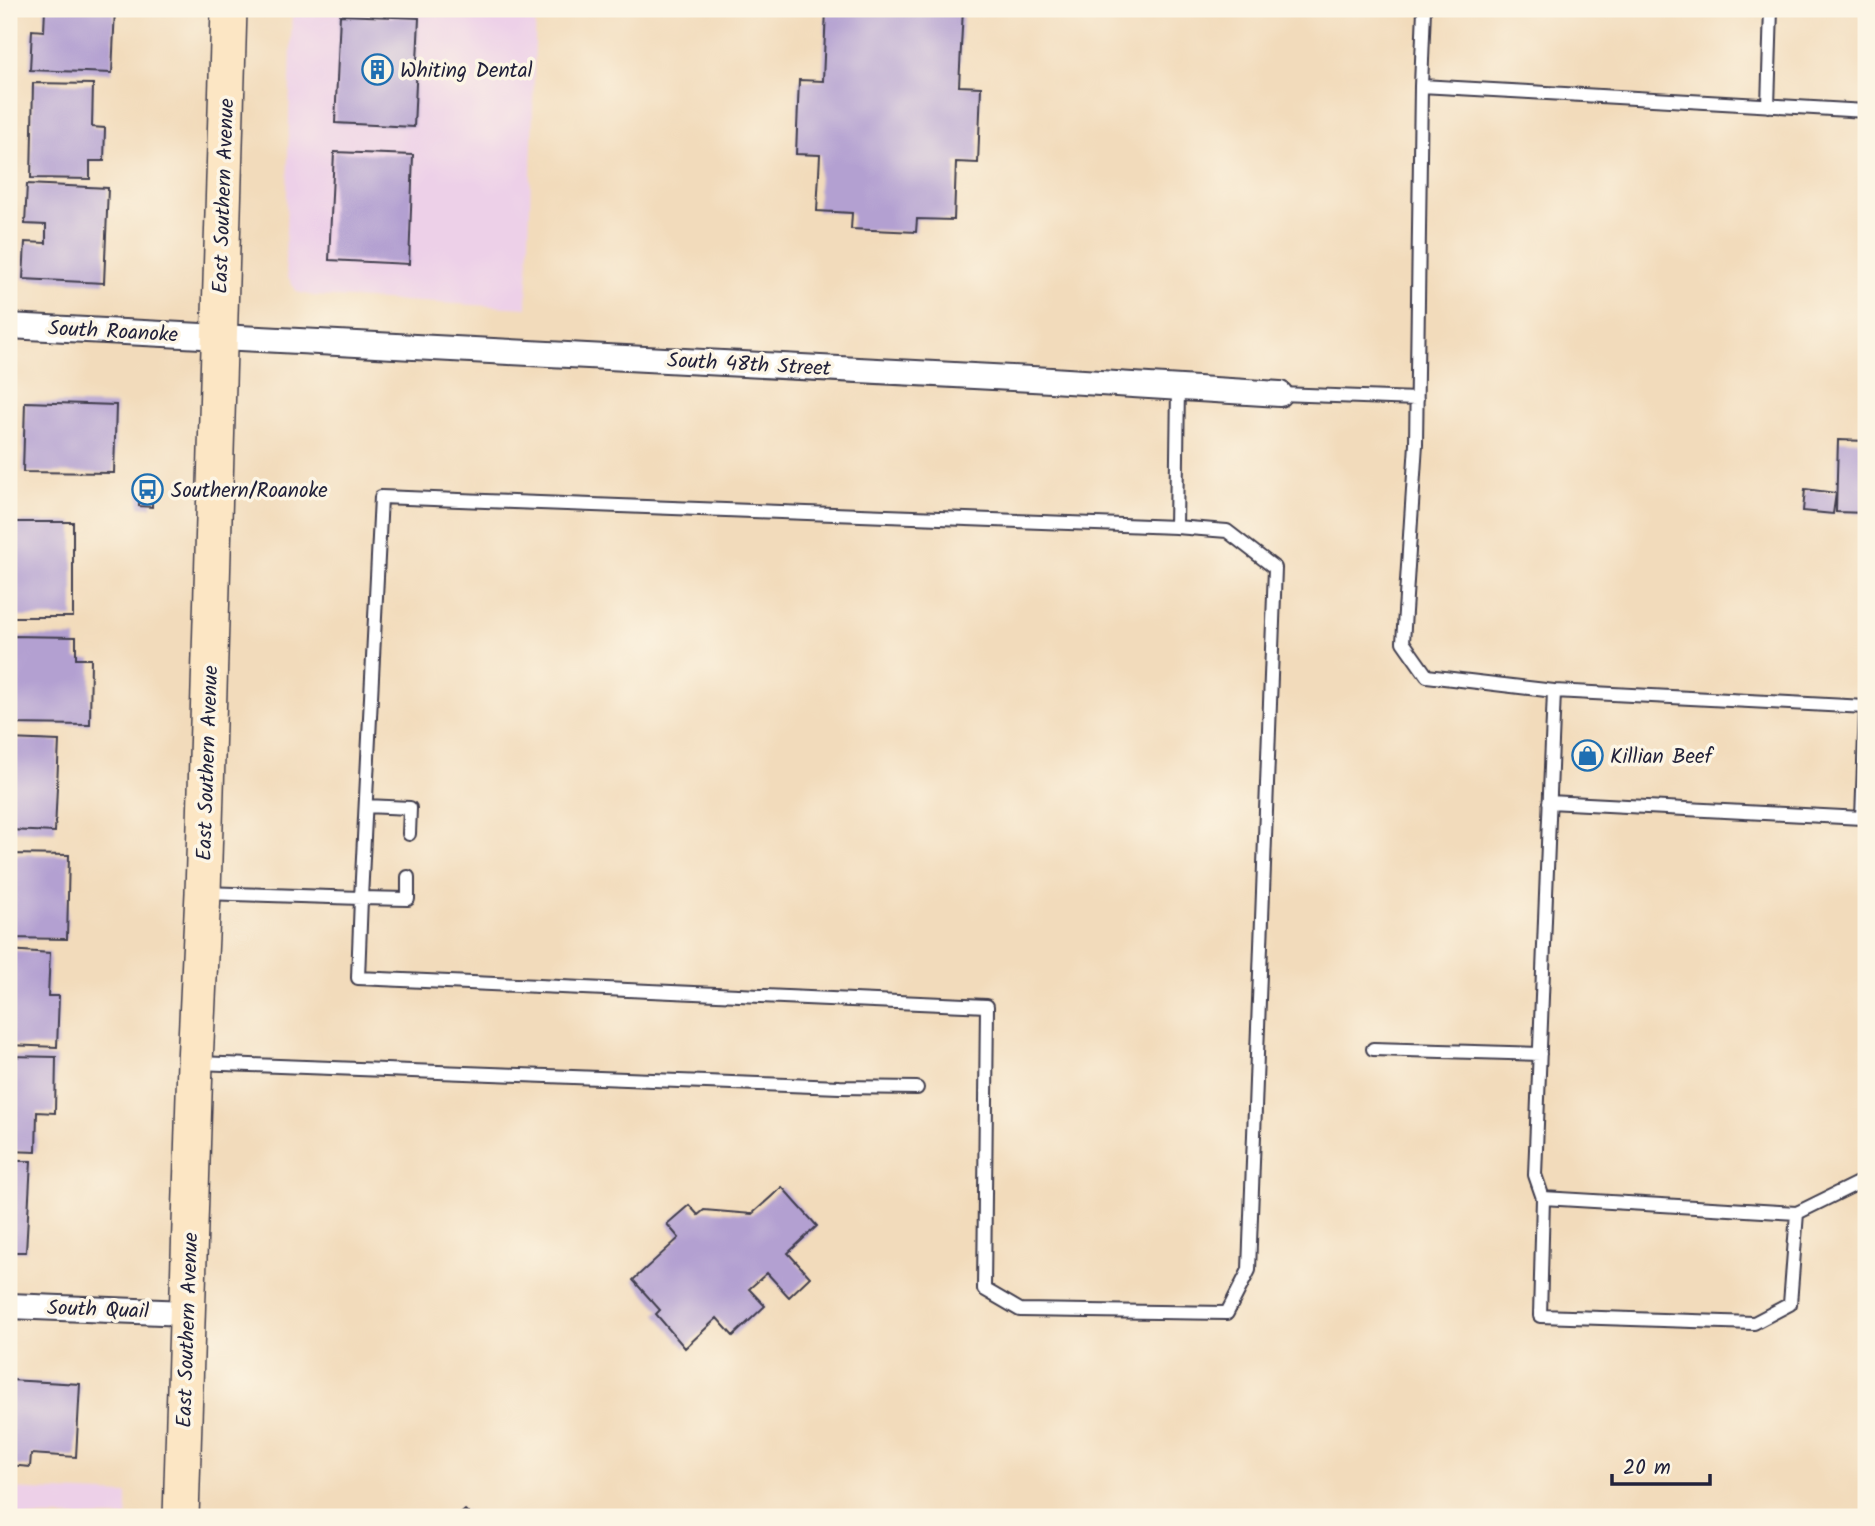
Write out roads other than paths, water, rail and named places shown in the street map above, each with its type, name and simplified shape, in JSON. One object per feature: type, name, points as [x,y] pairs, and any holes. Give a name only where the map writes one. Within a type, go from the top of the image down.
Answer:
[{"type":"main road","name":"East Southern Avenue","points":[[181,1517],[203,893],[229,9]]},
{"type":"street","name":"South Roanoke","points":[[9,326],[218,337]]},
{"type":"street","name":"South 48th Street","points":[[218,337],[1280,394]]},
{"type":"street","name":"South Quail","points":[[9,1306],[187,1313]]},
{"type":"lane","points":[[1424,9],[1416,444],[1403,642],[1427,676],[1554,691],[1866,707],[1862,818],[1549,802]]},
{"type":"lane","points":[[1768,106],[1771,9]]},
{"type":"lane","points":[[1421,86],[1866,111]]},
{"type":"lane","points":[[1176,527],[1178,388]]},
{"type":"lane","points":[[1280,394],[1417,399]]},
{"type":"lane","points":[[381,497],[1176,527],[1227,531],[1275,568],[1249,1269],[1227,1313],[1020,1310],[984,1289],[987,1006],[358,978],[381,497]]},
{"type":"lane","points":[[1554,691],[1535,1175],[1543,1198],[1540,1315],[1754,1324],[1790,1304],[1797,1213]]},
{"type":"lane","points":[[366,807],[410,808],[410,834]]},
{"type":"lane","points":[[203,893],[408,899],[408,877]]},
{"type":"lane","points":[[1373,1049],[1539,1054]]},
{"type":"lane","points":[[195,1063],[827,1087],[917,1088]]},
{"type":"lane","points":[[1543,1198],[1797,1213],[1866,1179]]},
{"type":"place","name":"Whiting Dental","points":[[377,70]]},
{"type":"place","name":"Southern/Roanoke","points":[[148,490]]},
{"type":"place","name":"Killian Beef","points":[[1587,756]]}]
